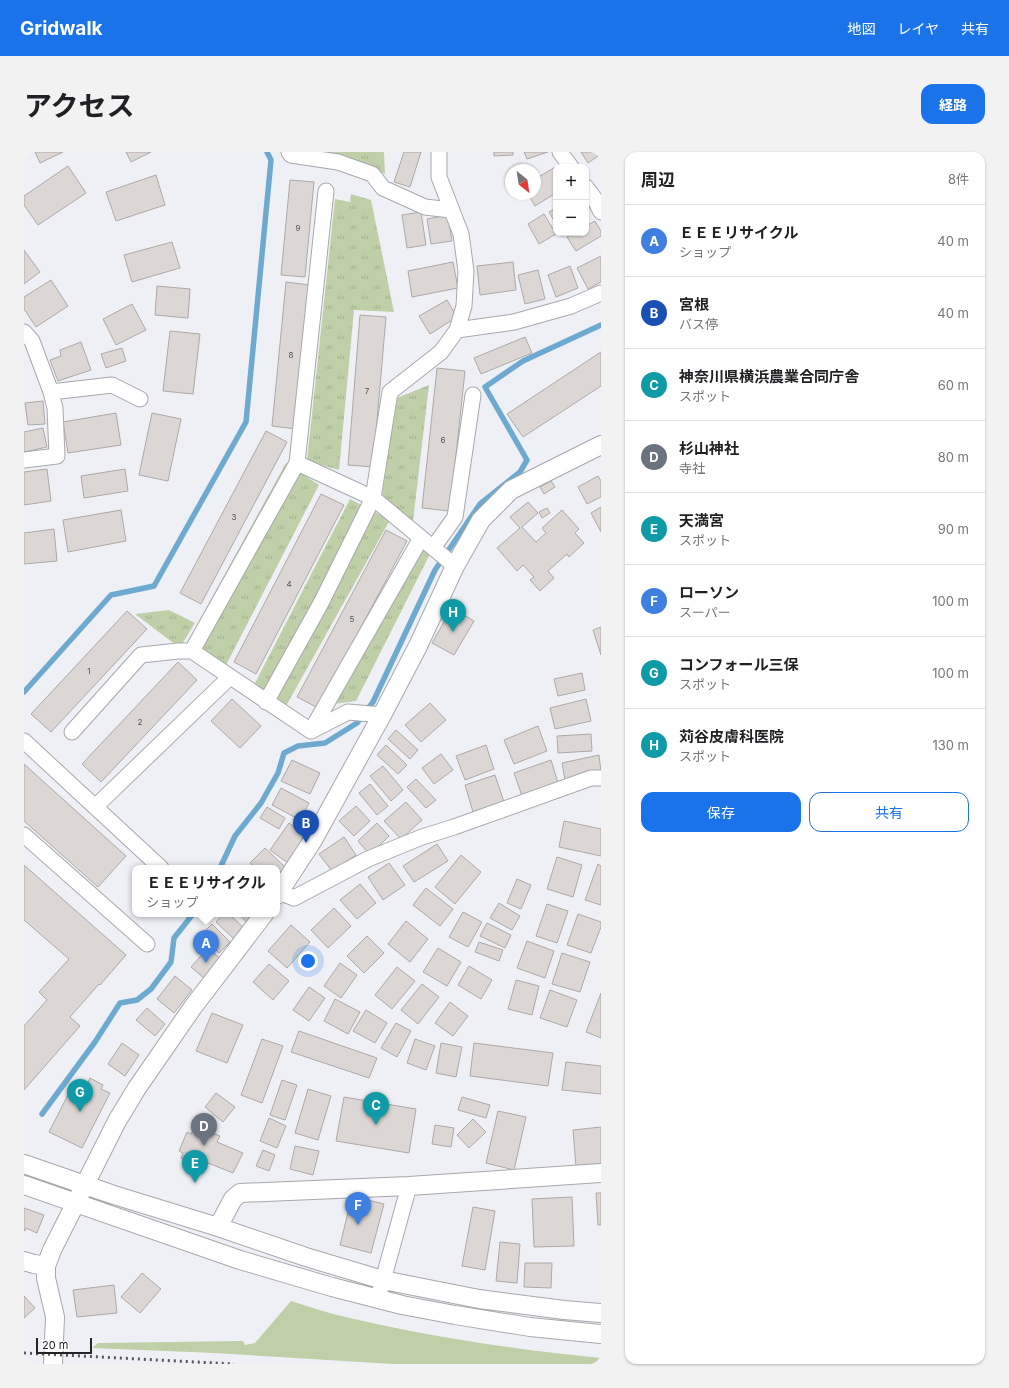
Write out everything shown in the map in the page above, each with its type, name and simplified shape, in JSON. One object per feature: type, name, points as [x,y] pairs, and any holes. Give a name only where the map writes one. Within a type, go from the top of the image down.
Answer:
[{"type":"street","points":[[289,152],[290,155],[338,162],[372,174],[383,188],[425,207],[451,210]]},
{"type":"street","points":[[266,702],[321,603],[373,498],[390,392],[441,352],[457,330],[464,306],[466,271],[461,234],[439,177],[439,152]]},
{"type":"street","points":[[560,152],[569,164]]},
{"type":"street","points":[[192,651],[297,464],[326,191]]},
{"type":"street","points":[[589,191],[601,212]]},
{"type":"street","points":[[457,330],[514,322],[571,306],[601,293]]},
{"type":"street","points":[[24,332],[32,341],[51,392],[55,408],[57,456],[24,460]]},
{"type":"street","points":[[51,392],[112,385],[140,399]]},
{"type":"street","points":[[433,548],[455,517],[473,395]]},
{"type":"street","points":[[280,890],[313,840],[382,715],[418,646],[455,566],[481,520],[511,490],[601,445]]},
{"type":"street","points":[[297,464],[373,498],[455,566]]},
{"type":"street","points":[[311,731],[421,538]]},
{"type":"street","points":[[72,732],[141,655],[178,650],[192,651],[311,731]]},
{"type":"street","points":[[95,807],[230,677]]},
{"type":"street","points":[[311,731],[348,712],[382,715]]},
{"type":"street","points":[[24,741],[158,865]]},
{"type":"street","points":[[280,894],[294,898],[368,859],[590,778],[601,778]]},
{"type":"street","points":[[24,835],[147,944]]},
{"type":"street","points":[[54,1364],[55,1317],[46,1278],[46,1266],[52,1250],[117,1121],[137,1088],[193,1007],[262,917]]},
{"type":"street","points":[[24,1164],[84,1186],[218,1227],[306,1257],[384,1280],[479,1299],[601,1314]]},
{"type":"street","points":[[218,1227],[233,1199],[240,1193],[409,1186],[601,1173]]},
{"type":"street","points":[[24,1185],[240,1260],[332,1287],[462,1316],[530,1327],[601,1334]]},
{"type":"street","points":[[379,1298],[409,1186]]},
{"type":"street","points":[[24,1261],[46,1266]]},
{"type":"green space","points":[[317,152],[384,152],[385,174],[346,157]]},
{"type":"green space","points":[[351,194],[371,200],[394,312],[354,310],[339,470],[307,461],[335,199],[350,202]]},
{"type":"green space","points":[[429,385],[413,521],[382,495],[397,398]]},
{"type":"green space","points":[[286,463],[319,485],[225,667],[187,643]]},
{"type":"green space","points":[[350,499],[390,520],[286,706],[254,685]]},
{"type":"green space","points":[[422,547],[431,552],[356,701],[334,704]]},
{"type":"green space","points":[[169,610],[195,623],[182,644],[176,645],[135,614]]},
{"type":"green space","points":[[291,1301],[381,1325],[443,1337],[506,1347],[601,1358],[601,1364],[393,1364],[215,1353],[92,1348],[98,1343],[243,1341],[245,1345],[255,1343]]},
{"type":"building","points":[[35,152],[63,152],[40,163]]},
{"type":"building","points":[[126,152],[151,152],[131,162]]},
{"type":"building","points":[[404,152],[421,152],[410,187],[394,182]]},
{"type":"building","points":[[494,152],[513,152],[513,155],[494,156]]},
{"type":"building","points":[[524,152],[548,152],[527,159]]},
{"type":"building","points":[[581,152],[601,152],[601,154],[588,163]]},
{"type":"building","points":[[68,166],[86,193],[38,225],[24,205],[24,196]]},
{"type":"building","points":[[553,168],[553,195],[535,206],[532,200],[541,200],[541,175]]},
{"type":"building","points":[[156,175],[165,205],[116,221],[106,192]]},
{"type":"building","points":[[290,180],[314,182],[305,277],[281,275]]},
{"type":"building","points":[[553,210],[553,219],[549,212]]},
{"type":"building","points":[[421,212],[426,245],[407,248],[402,215]]},
{"type":"building","points":[[544,214],[553,229],[553,236],[539,244],[528,224]]},
{"type":"building","points":[[448,215],[452,241],[431,244],[427,219]]},
{"type":"building","points":[[595,221],[601,231],[601,236],[576,251],[567,237],[589,236],[589,224]]},
{"type":"building","points":[[172,242],[180,268],[132,282],[124,255]]},
{"type":"building","points":[[24,250],[40,272],[24,284]]},
{"type":"building","points":[[601,256],[601,282],[588,289],[577,268]]},
{"type":"building","points":[[453,262],[458,288],[412,297],[408,271]]},
{"type":"building","points":[[513,262],[516,290],[480,295],[477,266]]},
{"type":"building","points":[[570,266],[578,288],[556,297],[548,275]]},
{"type":"building","points":[[538,270],[545,299],[525,304],[518,275]]},
{"type":"building","points":[[51,280],[68,306],[36,327],[24,309],[24,297]]},
{"type":"building","points":[[286,282],[310,285],[296,429],[272,426]]},
{"type":"building","points":[[157,286],[190,289],[188,318],[155,315]]},
{"type":"building","points":[[447,300],[457,317],[430,334],[419,316]]},
{"type":"building","points":[[132,304],[146,330],[116,345],[103,319]]},
{"type":"building","points":[[360,315],[386,317],[373,467],[348,465]]},
{"type":"building","points":[[170,331],[200,334],[193,394],[163,391]]},
{"type":"building","points":[[525,337],[532,353],[481,374],[474,358]]},
{"type":"building","points":[[81,342],[91,370],[58,381],[50,360],[61,356],[60,350]]},
{"type":"building","points":[[122,348],[126,361],[106,368],[101,354]]},
{"type":"building","points":[[601,352],[601,386],[523,437],[507,414]]},
{"type":"building","points":[[437,368],[465,371],[450,511],[422,508]]},
{"type":"building","points":[[43,401],[45,424],[28,425],[25,403]]},
{"type":"building","points":[[116,413],[121,445],[68,453],[63,422]]},
{"type":"building","points":[[152,413],[181,419],[168,481],[139,475]]},
{"type":"building","points":[[43,428],[47,447],[24,452],[24,432]]},
{"type":"building","points":[[266,431],[287,442],[201,604],[180,593]]},
{"type":"building","points":[[47,469],[51,501],[24,505],[24,472]]},
{"type":"building","points":[[125,469],[128,491],[84,498],[81,476]]},
{"type":"building","points":[[598,476],[601,481],[601,497],[587,504],[578,487]]},
{"type":"building","points":[[551,481],[555,487],[544,494],[540,487]]},
{"type":"building","points":[[321,494],[344,505],[256,674],[234,662]]},
{"type":"building","points":[[528,502],[538,513],[522,527],[536,542],[546,533],[542,528],[562,510],[579,529],[575,533],[584,543],[569,557],[567,554],[548,571],[554,578],[540,591],[530,580],[534,577],[523,565],[517,571],[497,548],[520,528],[510,517]]},
{"type":"building","points":[[601,507],[601,532],[591,513]]},
{"type":"building","points":[[547,508],[550,513],[542,518],[539,512]]},
{"type":"building","points":[[121,510],[126,541],[68,552],[63,520]]},
{"type":"building","points":[[54,529],[57,561],[24,564],[24,533]]},
{"type":"building","points":[[386,530],[407,541],[318,708],[297,697]]},
{"type":"building","points":[[452,608],[474,621],[454,655],[432,643]]},
{"type":"building","points":[[127,611],[147,629],[51,732],[31,714]]},
{"type":"building","points":[[601,627],[601,655],[593,630]]},
{"type":"building","points":[[178,662],[197,680],[101,782],[82,764]]},
{"type":"building","points":[[582,673],[585,690],[558,696],[554,679]]},
{"type":"building","points":[[232,699],[261,726],[240,748],[211,721]]},
{"type":"building","points":[[586,699],[591,721],[555,729],[550,708]]},
{"type":"building","points":[[430,703],[446,720],[421,742],[405,725]]},
{"type":"building","points":[[538,726],[547,751],[514,764],[504,740]]},
{"type":"building","points":[[396,730],[418,750],[410,759],[388,739]]},
{"type":"building","points":[[591,734],[592,751],[558,753],[557,736]]},
{"type":"building","points":[[386,745],[407,765],[398,774],[377,755]]},
{"type":"building","points":[[486,745],[494,769],[465,780],[456,756]]},
{"type":"building","points":[[441,754],[453,770],[434,784],[422,768]]},
{"type":"building","points":[[599,755],[601,772],[565,780],[562,763]]},
{"type":"building","points":[[292,760],[320,773],[310,794],[281,781]]},
{"type":"building","points":[[551,760],[558,783],[522,796],[514,773]]},
{"type":"building","points":[[24,764],[126,856],[98,887],[24,821]]},
{"type":"building","points":[[383,766],[403,790],[391,801],[370,776]]},
{"type":"building","points":[[495,775],[504,802],[473,812],[465,785]]},
{"type":"building","points":[[416,779],[436,800],[426,808],[407,787]]},
{"type":"building","points":[[370,784],[388,806],[377,815],[359,793]]},
{"type":"building","points":[[281,788],[309,803],[300,820],[272,805]]},
{"type":"building","points":[[406,802],[422,820],[401,839],[384,821]]},
{"type":"building","points":[[356,806],[370,821],[354,836],[339,821]]},
{"type":"building","points":[[267,807],[285,818],[279,829],[260,818]]},
{"type":"building","points":[[564,821],[601,829],[601,856],[559,847]]},
{"type":"building","points":[[289,823],[307,836],[288,863],[270,850]]},
{"type":"building","points":[[377,823],[389,836],[370,855],[358,841]]},
{"type":"building","points":[[344,837],[356,855],[332,871],[319,854]]},
{"type":"building","points":[[437,844],[448,861],[414,882],[403,866]]},
{"type":"building","points":[[265,848],[285,867],[280,873],[280,865],[252,865],[250,863]]},
{"type":"building","points":[[461,855],[481,872],[455,904],[435,887]]},
{"type":"building","points":[[557,857],[582,865],[573,897],[547,889]]},
{"type":"building","points":[[389,863],[405,885],[383,900],[368,877]]},
{"type":"building","points":[[598,864],[601,866],[601,905],[585,900]]},
{"type":"building","points":[[24,865],[126,955],[70,1017],[80,1026],[24,1090],[24,1026],[47,1000],[39,992],[69,959],[24,920]]},
{"type":"building","points":[[517,879],[531,885],[521,909],[507,903]]},
{"type":"building","points":[[360,884],[376,903],[357,919],[340,900]]},
{"type":"building","points":[[426,888],[453,909],[440,926],[413,905]]},
{"type":"building","points":[[499,903],[520,916],[512,930],[490,918]]},
{"type":"building","points":[[547,904],[568,911],[557,943],[536,936]]},
{"type":"building","points":[[334,908],[351,926],[328,948],[311,930]]},
{"type":"building","points":[[463,912],[482,922],[468,947],[449,937]]},
{"type":"building","points":[[578,914],[601,922],[601,927],[591,953],[567,945]]},
{"type":"building","points":[[220,917],[232,917],[244,928],[234,939],[216,922]]},
{"type":"building","points":[[242,917],[255,917],[248,924]]},
{"type":"building","points":[[406,921],[428,939],[410,962],[388,944]]},
{"type":"building","points":[[487,923],[511,935],[505,948],[480,936]]},
{"type":"building","points":[[212,924],[230,942],[219,953],[201,935]]},
{"type":"building","points":[[291,925],[310,942],[287,968],[268,951]]},
{"type":"building","points":[[367,936],[384,953],[364,973],[347,956]]},
{"type":"building","points":[[527,941],[554,951],[545,978],[517,968]]},
{"type":"building","points":[[479,942],[503,950],[499,961],[475,952]]},
{"type":"building","points":[[208,948],[222,960],[205,979],[191,967]]},
{"type":"building","points":[[438,948],[461,962],[447,986],[423,972]]},
{"type":"building","points":[[562,953],[590,962],[580,992],[552,984]]},
{"type":"building","points":[[340,963],[357,975],[341,998],[324,986]]},
{"type":"building","points":[[269,964],[289,981],[273,1000],[253,982]]},
{"type":"building","points":[[469,966],[492,980],[481,999],[458,985]]},
{"type":"building","points":[[397,967],[415,981],[392,1009],[375,995]]},
{"type":"building","points":[[175,976],[192,990],[174,1013],[157,999]]},
{"type":"building","points":[[516,980],[539,986],[532,1015],[508,1009]]},
{"type":"building","points":[[422,984],[439,997],[418,1024],[401,1010]]},
{"type":"building","points":[[309,987],[325,998],[309,1021],[293,1010]]},
{"type":"building","points":[[550,990],[577,1000],[567,1027],[540,1018]]},
{"type":"building","points":[[601,993],[601,1038],[586,1032]]},
{"type":"building","points":[[335,999],[360,1012],[348,1034],[324,1021]]},
{"type":"building","points":[[450,1002],[468,1016],[453,1036],[435,1023]]},
{"type":"building","points":[[147,1008],[165,1024],[155,1036],[136,1020]]},
{"type":"building","points":[[366,1010],[387,1023],[375,1043],[353,1031]]},
{"type":"building","points":[[212,1013],[243,1025],[227,1063],[196,1051]]},
{"type":"building","points":[[396,1023],[411,1031],[397,1057],[381,1048]]},
{"type":"building","points":[[299,1031],[377,1058],[369,1078],[291,1052]]},
{"type":"building","points":[[262,1039],[283,1046],[262,1103],[241,1095]]},
{"type":"building","points":[[415,1039],[435,1046],[426,1070],[407,1063]]},
{"type":"building","points":[[122,1043],[139,1055],[125,1076],[108,1064]]},
{"type":"building","points":[[441,1043],[462,1047],[456,1077],[436,1073]]},
{"type":"building","points":[[474,1043],[553,1053],[548,1086],[470,1076]]},
{"type":"building","points":[[566,1062],[601,1066],[601,1094],[562,1090]]},
{"type":"building","points":[[90,1078],[103,1085],[101,1089],[110,1093],[82,1148],[49,1132],[73,1085],[84,1091]]},
{"type":"building","points":[[282,1080],[297,1085],[285,1120],[270,1115]]},
{"type":"building","points":[[308,1089],[331,1096],[318,1140],[295,1133]]},
{"type":"building","points":[[216,1093],[235,1107],[223,1122],[205,1107]]},
{"type":"building","points":[[344,1097],[416,1109],[409,1153],[336,1141]]},
{"type":"building","points":[[462,1097],[490,1105],[486,1118],[458,1110]]},
{"type":"building","points":[[498,1111],[526,1117],[514,1170],[486,1163]]},
{"type":"building","points":[[269,1118],[286,1126],[277,1148],[260,1141]]},
{"type":"building","points":[[473,1119],[486,1132],[469,1148],[457,1135]]},
{"type":"building","points":[[435,1125],[454,1128],[451,1147],[432,1144]]},
{"type":"building","points":[[195,1127],[220,1136],[217,1142],[243,1153],[233,1173],[208,1163],[205,1168],[181,1158],[183,1153],[179,1151],[187,1132],[191,1134]]},
{"type":"building","points":[[601,1127],[601,1165],[576,1167],[573,1130]]},
{"type":"building","points":[[295,1146],[319,1151],[313,1175],[290,1169]]},
{"type":"building","points":[[263,1150],[275,1155],[269,1171],[256,1166]]},
{"type":"building","points":[[596,1193],[601,1193],[601,1225],[598,1225]]},
{"type":"building","points":[[352,1196],[384,1204],[371,1253],[340,1245]]},
{"type":"building","points":[[572,1197],[574,1246],[534,1247],[532,1199]]},
{"type":"building","points":[[473,1207],[495,1211],[485,1270],[462,1266]]},
{"type":"building","points":[[24,1208],[44,1215],[37,1233],[26,1228],[25,1231],[24,1230]]},
{"type":"building","points":[[500,1242],[520,1244],[517,1283],[496,1281]]},
{"type":"building","points":[[525,1263],[552,1263],[551,1288],[524,1287]]},
{"type":"building","points":[[142,1273],[161,1289],[140,1313],[121,1297]]},
{"type":"building","points":[[114,1285],[117,1313],[77,1317],[73,1290]]},
{"type":"building","points":[[24,1296],[35,1308],[24,1318]]},
{"type":"waterway","points":[[24,692],[111,595],[154,586],[246,422],[271,160],[267,152]]},
{"type":"waterway","points":[[221,865],[235,836],[261,803],[278,773],[284,753],[298,746],[325,743],[357,723],[373,702],[435,570],[480,504],[520,472],[527,460],[485,387],[523,361],[601,325]]},
{"type":"waterway","points":[[42,1114],[95,1042],[120,1003],[137,1000],[151,989],[171,962],[174,938],[191,917]]},
{"type":"railway","points":[[24,1353],[234,1364]]},
{"type":"place","name":"苅谷皮膚科医院","points":[[453,632]]},
{"type":"place","name":"宮根","points":[[306,843]]},
{"type":"place","name":"ＥＥＥリサイクル","points":[[206,963]]},
{"type":"place","name":"コンフォール三保","points":[[80,1112]]},
{"type":"place","name":"神奈川県横浜農業合同庁舎","points":[[376,1125]]},
{"type":"place","name":"杉山神社","points":[[204,1146]]},
{"type":"place","name":"天満宮","points":[[195,1183]]},
{"type":"place","name":"ローソン","points":[[358,1225]]}]
